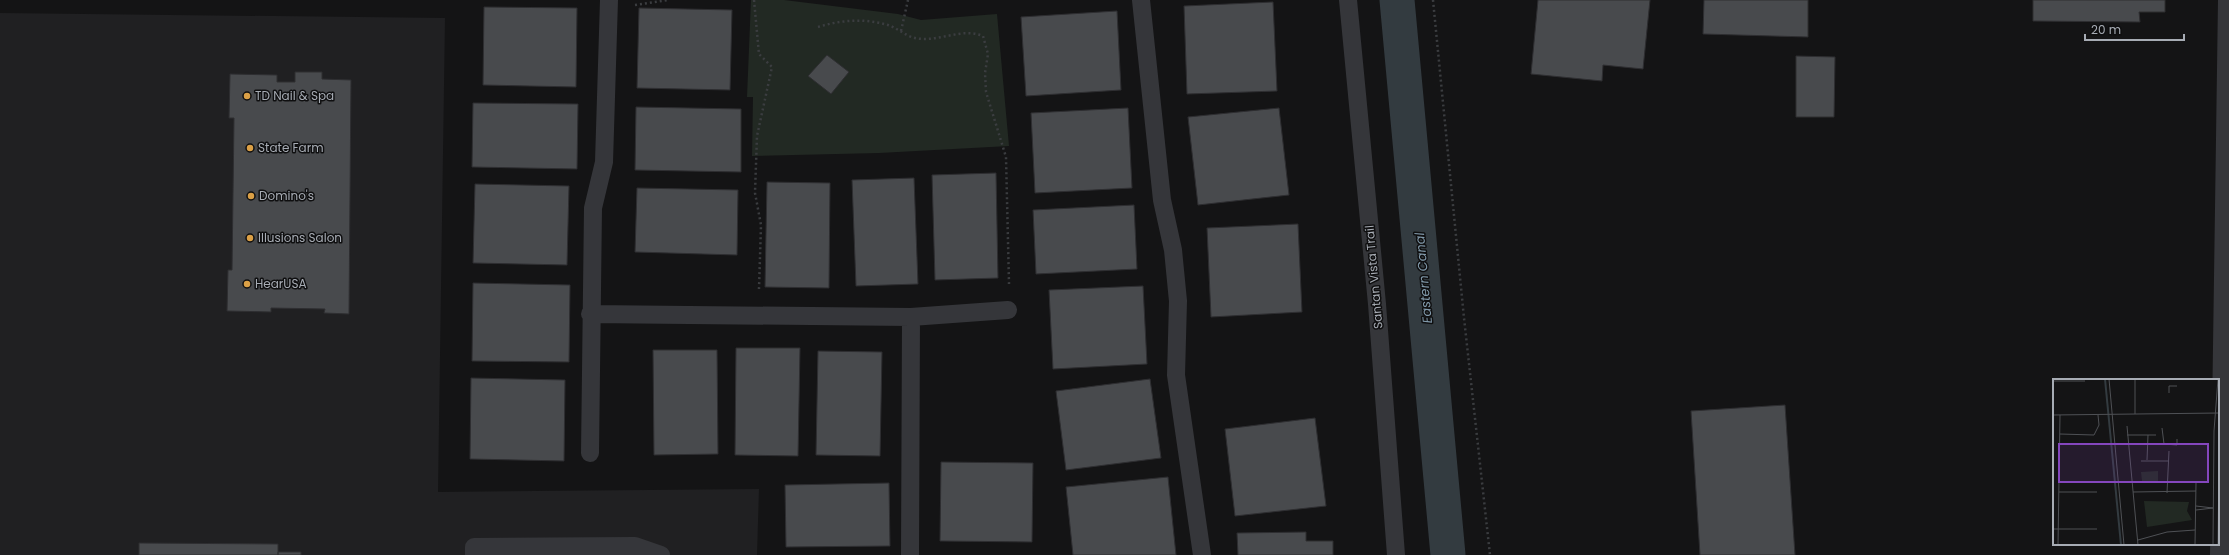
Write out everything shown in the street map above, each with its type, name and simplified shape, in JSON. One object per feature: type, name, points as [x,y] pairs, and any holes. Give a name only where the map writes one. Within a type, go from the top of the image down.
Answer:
[{"type":"street","points":[[2221,555],[2227,239],[2229,0]]},
{"type":"lane","points":[[1141,0],[1162,200],[1173,250],[1178,300],[1176,376],[1202,555]]},
{"type":"lane","name":"Santan Vista Trail","points":[[1348,0],[1377,304],[1396,555]]},
{"type":"lane","points":[[590,453],[590,314],[593,208],[604,162],[609,3]]},
{"type":"lane","points":[[590,314],[912,317],[1008,310]]},
{"type":"lane","points":[[910,555],[912,317]]},
{"type":"lane","points":[[474,555],[474,547],[635,546],[661,555]]},
{"type":"path","points":[[609,3],[668,0]]},
{"type":"path","points":[[754,0],[759,54],[772,68],[757,136],[755,193],[761,224],[758,315]]},
{"type":"path","points":[[901,31],[908,0]]},
{"type":"path","points":[[1434,0],[1464,318],[1490,555]]},
{"type":"path","points":[[818,27],[862,20],[888,25],[915,38],[976,33],[983,36],[988,54],[985,73],[986,92],[1006,157],[1009,274],[1008,310]]},
{"type":"shaded area","points":[[751,0],[784,0],[898,14],[921,20],[997,14],[1009,146],[879,153],[752,156],[753,97],[747,97]]},
{"type":"shaded area","points":[[0,13],[445,18],[438,492],[759,489],[757,555],[0,555]]},
{"type":"building","points":[[1538,0],[1650,0],[1643,69],[1603,65],[1602,81],[1531,74]]},
{"type":"building","points":[[1704,0],[1808,0],[1808,37],[1703,34]]},
{"type":"building","points":[[2033,0],[2165,0],[2165,12],[2139,12],[2140,22],[2033,21]]},
{"type":"building","points":[[1273,2],[1277,91],[1187,94],[1184,6]]},
{"type":"building","points":[[484,7],[577,8],[576,87],[483,85]]},
{"type":"building","points":[[639,8],[732,10],[730,90],[637,88]]},
{"type":"building","points":[[1117,11],[1121,90],[1026,96],[1021,17]]},
{"type":"building","points":[[827,55],[849,72],[831,94],[808,76]]},
{"type":"building","points":[[1796,56],[1835,57],[1834,117],[1796,117]]},
{"type":"building","points":[[295,72],[322,72],[322,79],[351,80],[349,314],[324,313],[325,309],[271,308],[271,312],[227,311],[228,270],[232,270],[234,118],[229,118],[230,74],[277,75],[277,82],[295,82]]},
{"type":"building","points":[[473,103],[578,104],[577,169],[472,167]]},
{"type":"building","points":[[636,107],[741,109],[741,172],[635,170]]},
{"type":"building","points":[[1128,108],[1132,188],[1035,193],[1031,113]]},
{"type":"building","points":[[1279,108],[1289,195],[1198,205],[1188,117]]},
{"type":"building","points":[[996,173],[998,278],[935,280],[932,175]]},
{"type":"building","points":[[914,178],[918,284],[856,286],[852,180]]},
{"type":"building","points":[[767,182],[830,183],[829,288],[765,287]]},
{"type":"building","points":[[475,184],[569,186],[567,265],[473,263]]},
{"type":"building","points":[[637,188],[738,190],[737,255],[635,252]]},
{"type":"building","points":[[1134,205],[1137,269],[1036,274],[1033,210]]},
{"type":"building","points":[[1298,224],[1302,312],[1211,317],[1207,228]]},
{"type":"building","points":[[473,283],[570,285],[569,362],[472,361]]},
{"type":"building","points":[[1143,286],[1147,364],[1053,369],[1049,290]]},
{"type":"building","points":[[736,348],[800,348],[798,456],[735,455]]},
{"type":"building","points":[[653,350],[717,350],[718,454],[654,455]]},
{"type":"building","points":[[818,351],[882,352],[880,456],[816,455]]},
{"type":"building","points":[[471,378],[565,380],[564,461],[470,459]]},
{"type":"building","points":[[1150,379],[1161,458],[1066,470],[1056,391]]},
{"type":"building","points":[[1785,405],[1795,555],[1700,555],[1691,411]]},
{"type":"building","points":[[1315,418],[1326,506],[1235,516],[1225,429]]},
{"type":"building","points":[[941,462],[1033,463],[1032,542],[940,541]]},
{"type":"building","points":[[1168,477],[1176,555],[1073,555],[1066,487]]},
{"type":"building","points":[[889,483],[890,546],[786,547],[785,485]]},
{"type":"building","points":[[1306,532],[1306,541],[1333,541],[1333,555],[1238,555],[1237,533]]},
{"type":"building","points":[[139,543],[278,544],[278,555],[139,555]]},
{"type":"building","points":[[278,552],[301,552],[301,555],[278,555]]},
{"type":"waterway","name":"Eastern Canal","points":[[1397,0],[1448,555]]},
{"type":"place","name":"TD Nail & Spa","points":[[247,96]]},
{"type":"place","name":"State Farm","points":[[250,148]]},
{"type":"place","name":"Domino's","points":[[251,196]]},
{"type":"place","name":"Illusions Salon","points":[[250,238]]},
{"type":"place","name":"HearUSA","points":[[247,284]]}]
